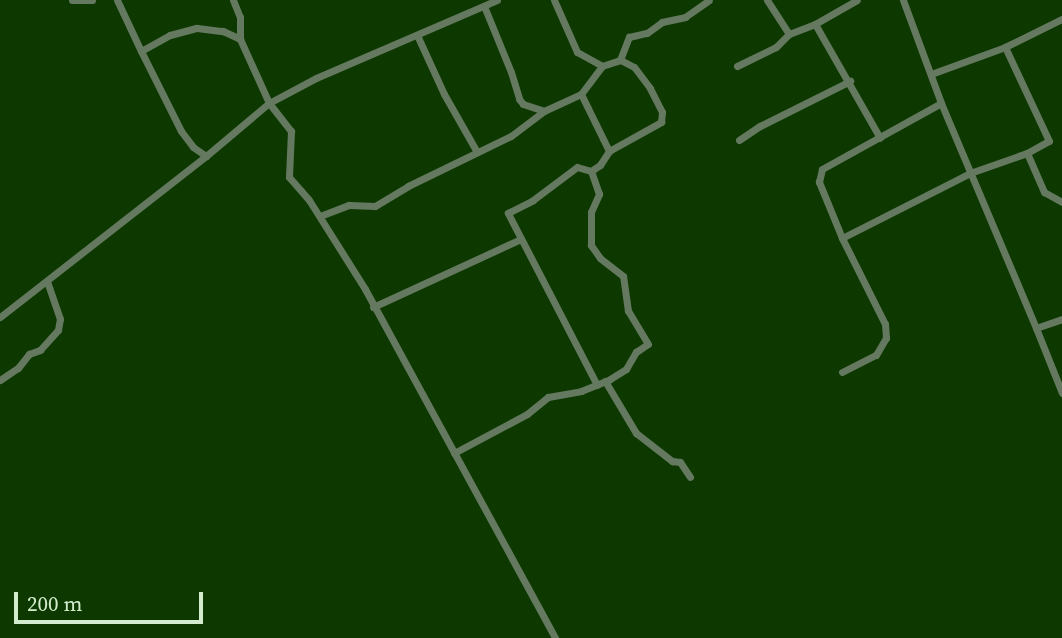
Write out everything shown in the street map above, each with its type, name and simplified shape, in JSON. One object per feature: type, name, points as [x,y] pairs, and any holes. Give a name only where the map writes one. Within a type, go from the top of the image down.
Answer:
[{"type":"street","points":[[72,0],[92,0]]},
{"type":"street","points":[[117,0],[181,131],[192,147],[206,156]]},
{"type":"street","points":[[233,0],[240,17],[240,39],[269,103],[291,131],[289,177],[320,216],[373,307],[555,638]]},
{"type":"street","points":[[0,317],[206,156],[269,103],[316,78],[498,0]]},
{"type":"street","points":[[554,0],[577,52],[602,66]]},
{"type":"street","points":[[620,60],[629,37],[647,33],[662,22],[685,17],[709,0]]},
{"type":"street","points":[[767,0],[789,34]]},
{"type":"street","points":[[737,66],[776,47],[789,34],[816,24],[857,0]]},
{"type":"street","points":[[903,0],[941,103],[1062,393]]},
{"type":"street","points":[[484,6],[519,99],[523,104],[544,111]]},
{"type":"street","points":[[930,74],[1005,47],[1062,19]]},
{"type":"street","points":[[816,24],[880,138]]},
{"type":"street","points":[[141,51],[170,35],[197,28],[223,31],[240,39]]},
{"type":"street","points":[[417,35],[444,94],[477,152]]},
{"type":"street","points":[[842,238],[970,173],[1027,153],[1049,141],[1005,47]]},
{"type":"street","points":[[320,216],[349,205],[375,206],[408,186],[511,136],[544,111],[581,94],[602,66],[620,60],[634,67],[657,101],[663,118],[609,151],[600,165],[591,171],[576,167],[533,200],[510,210],[521,239],[597,385]]},
{"type":"street","points":[[739,140],[760,125],[850,82]]},
{"type":"street","points":[[581,94],[609,151]]},
{"type":"street","points":[[842,372],[876,355],[886,338],[882,317],[842,238],[818,174],[822,169],[941,103]]},
{"type":"street","points":[[1027,153],[1044,192],[1062,202]]},
{"type":"street","points":[[454,453],[527,414],[548,397],[605,381],[626,369],[636,352],[648,344],[628,311],[623,276],[600,258],[591,245],[591,212],[598,194],[591,171]]},
{"type":"street","points":[[373,307],[521,239]]},
{"type":"street","points":[[0,380],[18,368],[29,354],[40,350],[58,330],[60,319],[47,282]]},
{"type":"street","points":[[1036,328],[1062,319]]},
{"type":"street","points":[[605,381],[636,433],[672,461],[680,462],[690,477]]}]
